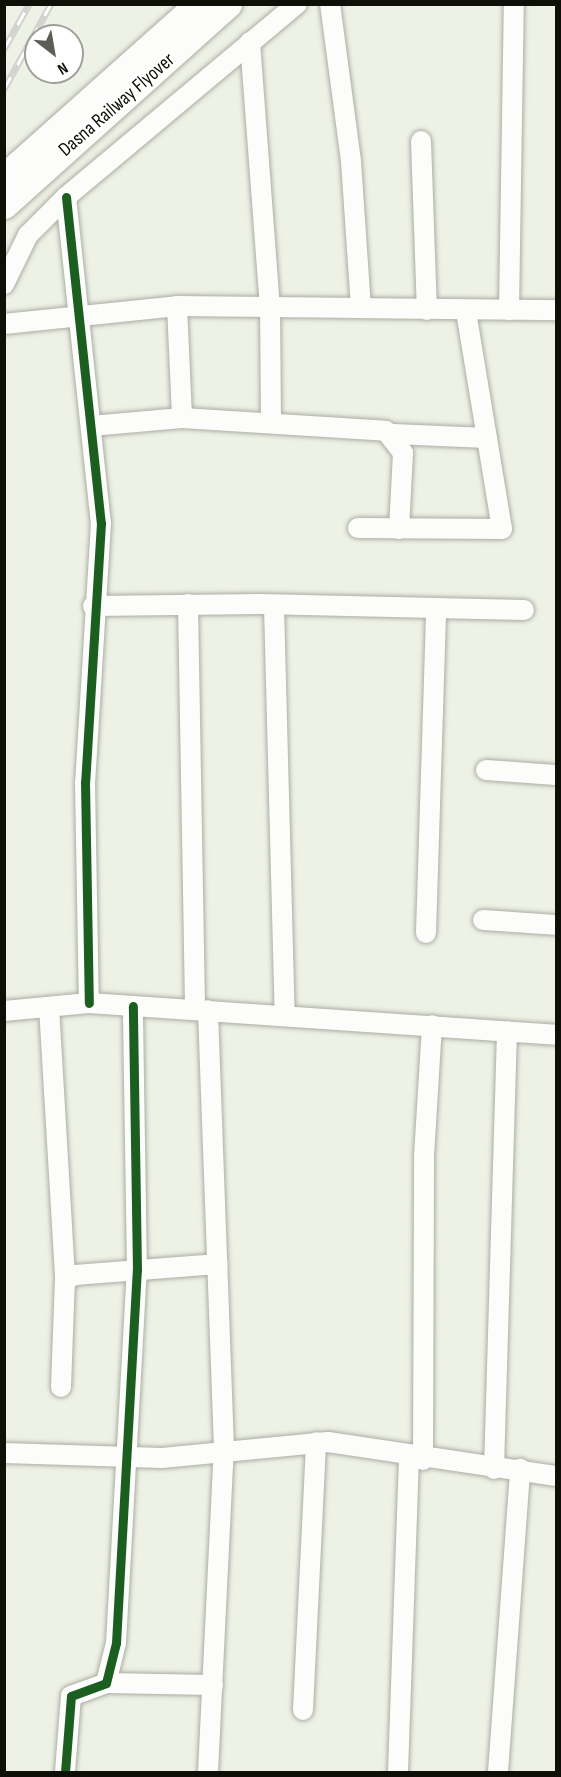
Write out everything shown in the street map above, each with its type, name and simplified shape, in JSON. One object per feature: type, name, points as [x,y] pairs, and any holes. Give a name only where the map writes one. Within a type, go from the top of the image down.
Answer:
[{"type":"main road","name":"Dasna Railway Flyover","points":[[4,177],[198,4]]},
{"type":"main road","name":"Dasna Railway Flyover","points":[[4,205],[228,4]]},
{"type":"street","points":[[4,284],[28,235],[66,197],[297,4]]},
{"type":"street","points":[[330,4],[351,161],[362,308]]},
{"type":"street","points":[[509,310],[514,4]]},
{"type":"street","points":[[250,42],[270,306],[271,422]]},
{"type":"street","points":[[421,141],[427,310]]},
{"type":"street","points":[[66,197],[101,523],[93,606],[85,782],[89,1003]]},
{"type":"street","points":[[4,324],[80,314],[177,306],[466,311],[556,310]]},
{"type":"street","points":[[177,306],[182,418]]},
{"type":"street","points":[[358,528],[502,529],[466,311]]},
{"type":"street","points":[[91,426],[182,418],[271,422],[393,434],[487,438]]},
{"type":"street","points":[[393,434],[403,453],[399,529]]},
{"type":"street","points":[[93,606],[188,604],[524,610]]},
{"type":"street","points":[[188,604],[202,1010],[218,1264],[224,1448],[208,1773]]},
{"type":"street","points":[[274,606],[285,1014]]},
{"type":"street","points":[[426,933],[436,608]]},
{"type":"street","points":[[486,770],[556,775]]},
{"type":"street","points":[[483,920],[556,925]]},
{"type":"street","points":[[4,1011],[89,1003],[285,1014],[556,1035]]},
{"type":"street","points":[[106,1683],[116,1643],[129,1457],[137,1270],[134,1006]]},
{"type":"street","points":[[49,1007],[65,1280],[61,1387]]},
{"type":"street","points":[[398,1773],[416,1459],[424,1156],[432,1025]]},
{"type":"street","points":[[494,1469],[507,1031]]},
{"type":"street","points":[[65,1280],[137,1270],[218,1264]]},
{"type":"street","points":[[303,1710],[316,1442]]},
{"type":"street","points":[[4,1453],[162,1458],[224,1448],[316,1442],[416,1459],[556,1476]]},
{"type":"street","points":[[498,1773],[520,1470]]},
{"type":"street","points":[[65,1773],[71,1696],[106,1683],[213,1685]]},
{"type":"railway","points":[[4,49],[29,4]]},
{"type":"railway","points":[[4,89],[51,4]]},
{"type":"cycle path","points":[[66,197],[101,523],[85,782],[89,1003]]},
{"type":"cycle path","points":[[65,1772],[71,1696],[106,1683],[116,1643],[137,1270],[133,1006]]}]
